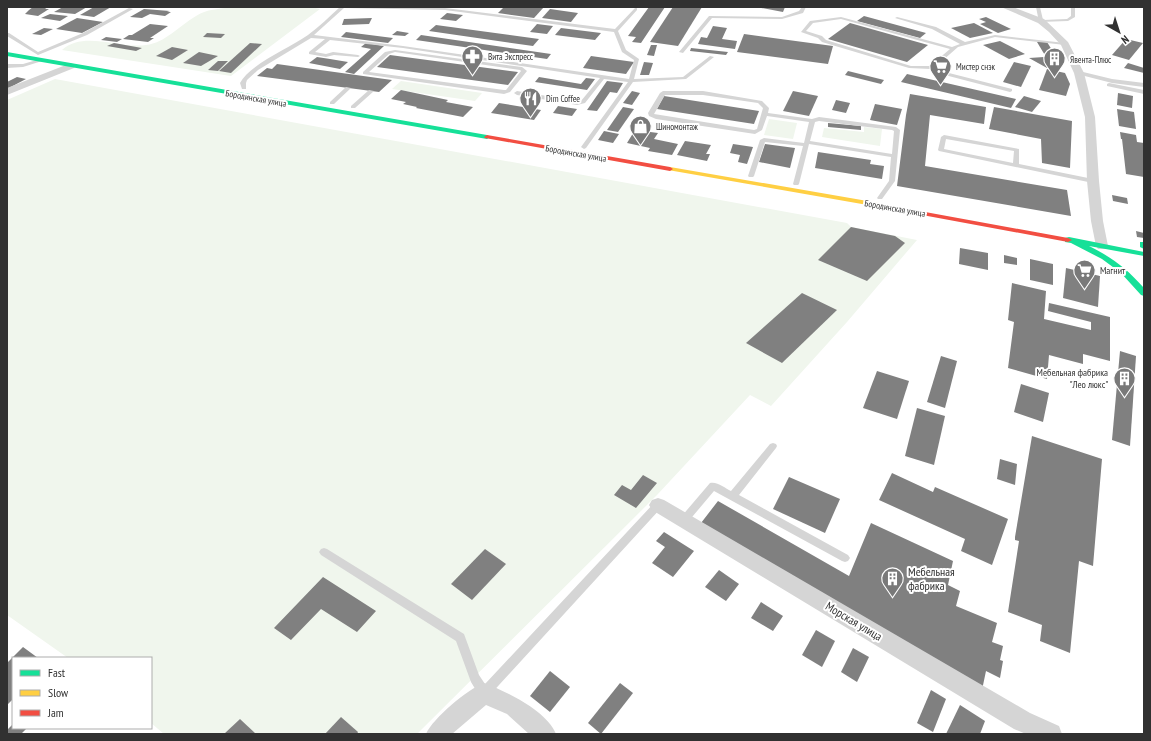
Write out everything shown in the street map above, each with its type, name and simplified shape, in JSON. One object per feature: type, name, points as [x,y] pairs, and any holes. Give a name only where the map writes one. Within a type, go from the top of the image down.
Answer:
[{"type":"main road","name":"Бородинская улица","points":[[7,48],[71,66],[1069,239],[1103,240]]},
{"type":"main road","name":"Бородинская улица","points":[[7,54],[39,57],[244,88],[1084,233],[1144,254]]},
{"type":"main road","points":[[1069,239],[1105,257],[1124,271],[1144,293]]},
{"type":"street","points":[[1005,7],[1041,21],[1065,44],[1080,76],[1090,117],[1093,180],[1097,221],[1103,240]]},
{"type":"street","points":[[7,92],[71,66]]},
{"type":"street","name":"Морская улица","points":[[658,505],[1022,721],[1051,734]]},
{"type":"street","points":[[437,734],[451,720],[484,693],[514,707],[545,734]]},
{"type":"lane","points":[[335,7],[445,9],[616,31]]},
{"type":"lane","points":[[244,88],[243,83],[245,79],[256,69],[310,36],[343,7]]},
{"type":"lane","points":[[681,52],[711,17],[782,18],[801,12],[804,7]]},
{"type":"lane","points":[[1038,7],[1041,21],[1068,20],[1073,17],[1073,7]]},
{"type":"lane","points":[[7,66],[23,65],[131,9]]},
{"type":"lane","points":[[616,31],[636,9]]},
{"type":"lane","points":[[952,48],[841,18],[812,22],[803,32],[820,37],[824,41],[912,67],[931,68],[942,73],[1010,90]]},
{"type":"lane","points":[[897,18],[934,28],[964,44]]},
{"type":"lane","points":[[584,147],[631,81],[637,60],[624,51],[616,31]]},
{"type":"lane","points":[[7,34],[39,57]]},
{"type":"lane","points":[[310,36],[403,47],[631,81],[684,78],[712,57]]},
{"type":"lane","points":[[931,68],[956,46],[995,36],[1065,44]]},
{"type":"lane","points":[[329,38],[310,53],[326,56],[333,53],[358,56]]},
{"type":"lane","points":[[395,51],[522,69],[524,71],[508,91],[504,92],[363,74],[387,53],[395,51]]},
{"type":"lane","points":[[1080,76],[1144,85]]},
{"type":"lane","points":[[1080,76],[1144,92]]},
{"type":"lane","points":[[517,93],[577,103],[583,102],[603,77]]},
{"type":"lane","points":[[332,103],[348,88]]},
{"type":"lane","points":[[353,107],[371,91]]},
{"type":"lane","points":[[668,92],[684,94],[703,93],[760,102],[766,108],[764,114],[759,130],[755,132],[656,117],[651,115],[651,113],[661,95],[668,92]]},
{"type":"lane","points":[[764,114],[828,125]]},
{"type":"lane","points":[[812,122],[819,119],[894,128],[897,130],[892,181],[880,198]]},
{"type":"lane","points":[[796,184],[812,122]]},
{"type":"lane","points":[[1016,165],[1017,150],[944,137],[941,150],[1016,165],[1093,180]]},
{"type":"lane","points":[[751,176],[762,141],[764,140],[806,143],[895,156]]},
{"type":"lane","points":[[732,497],[773,446]]},
{"type":"lane","points":[[684,520],[712,486],[845,558]]},
{"type":"lane","points":[[324,552],[460,638],[475,678],[484,693],[658,505]]},
{"type":"shaded area","points":[[232,7],[311,7],[320,9],[231,76],[62,50],[71,44],[81,41],[136,46],[153,44],[166,38],[190,20],[204,12]]},
{"type":"shaded area","points":[[55,79],[847,223],[851,227],[917,240],[847,322],[771,406],[750,395],[657,495],[417,734],[164,734],[152,724],[152,657],[67,657],[7,615],[7,100]]},
{"type":"shaded area","points":[[401,81],[482,93],[475,101],[392,89]]},
{"type":"shaded area","points":[[769,119],[797,123],[793,139],[764,135]]},
{"type":"shaded area","points":[[864,127],[882,129],[880,146],[822,137],[824,128],[864,132]]},
{"type":"building","points":[[33,7],[48,7],[45,9],[49,9],[38,16],[25,14]]},
{"type":"building","points":[[63,7],[87,7],[75,14],[54,12]]},
{"type":"building","points":[[94,7],[111,7],[94,17],[80,15]]},
{"type":"building","points":[[504,7],[544,7],[534,18],[498,13]]},
{"type":"building","points":[[649,7],[665,7],[641,43],[632,42],[636,37],[628,36]]},
{"type":"building","points":[[673,7],[702,7],[678,46],[650,42]]},
{"type":"building","points":[[756,7],[785,7],[783,12]]},
{"type":"building","points":[[144,9],[171,12],[165,16],[150,14],[142,18],[130,17]]},
{"type":"building","points":[[550,9],[578,13],[571,22],[542,18]]},
{"type":"building","points":[[447,13],[463,15],[456,21],[440,19]]},
{"type":"building","points":[[50,14],[68,16],[60,21],[41,18]]},
{"type":"building","points":[[864,16],[926,33],[920,38],[857,21]]},
{"type":"building","points":[[986,17],[1011,29],[998,33],[980,24],[986,22],[979,19]]},
{"type":"building","points":[[77,18],[103,22],[82,33],[56,29]]},
{"type":"building","points":[[372,18],[369,24],[342,25],[344,19]]},
{"type":"building","points":[[850,23],[928,45],[907,62],[828,39]]},
{"type":"building","points":[[974,23],[993,33],[970,38],[951,28]]},
{"type":"building","points":[[150,24],[168,26],[150,38],[154,38],[148,42],[123,39],[129,35],[132,35]]},
{"type":"building","points":[[537,24],[553,26],[547,34],[530,32]]},
{"type":"building","points":[[436,25],[539,39],[533,46],[429,31]]},
{"type":"building","points":[[713,26],[727,28],[722,39],[737,41],[735,49],[698,44],[701,37],[707,38]]},
{"type":"building","points":[[44,28],[53,29],[41,35],[32,34]]},
{"type":"building","points":[[561,28],[601,33],[595,40],[555,35]]},
{"type":"building","points":[[397,31],[409,33],[405,36],[392,35]]},
{"type":"building","points":[[346,32],[393,38],[388,43],[341,37]]},
{"type":"building","points":[[207,33],[225,34],[221,38],[203,37]]},
{"type":"building","points":[[744,34],[833,46],[828,64],[737,52]]},
{"type":"building","points":[[421,35],[551,54],[547,59],[416,40]]},
{"type":"building","points":[[106,37],[122,39],[117,42],[101,40]]},
{"type":"building","points":[[1126,39],[1143,43],[1129,60],[1112,55]]},
{"type":"building","points":[[1000,41],[1025,54],[1009,59],[983,45]]},
{"type":"building","points":[[1037,42],[1047,42],[1057,58],[1046,57]]},
{"type":"building","points":[[114,43],[142,48],[136,51],[107,46]]},
{"type":"building","points":[[250,43],[262,44],[231,73],[219,71]]},
{"type":"building","points":[[366,43],[384,46],[354,74],[345,72],[371,49],[361,47]]},
{"type":"building","points":[[651,45],[657,45],[654,56],[647,55]]},
{"type":"building","points":[[172,47],[188,50],[172,60],[156,56]]},
{"type":"building","points":[[691,48],[728,52],[726,55],[690,51]]},
{"type":"building","points":[[199,52],[218,56],[201,66],[183,63]]},
{"type":"building","points":[[390,55],[518,72],[508,85],[377,67]]},
{"type":"building","points":[[591,56],[634,62],[626,74],[583,68]]},
{"type":"building","points":[[317,57],[348,62],[340,69],[309,63]]},
{"type":"building","points":[[1044,57],[1047,62],[1057,62],[1060,67],[1047,68],[1029,58]]},
{"type":"building","points":[[218,61],[228,61],[218,71],[208,70]]},
{"type":"building","points":[[644,62],[653,63],[649,75],[640,75]]},
{"type":"building","points":[[1014,62],[1031,66],[1021,87],[1003,82]]},
{"type":"building","points":[[1128,63],[1144,68],[1144,73],[1124,68]]},
{"type":"building","points":[[277,64],[392,80],[379,92],[257,76],[267,68],[272,69]]},
{"type":"building","name":"Явента-Плюс","points":[[1047,69],[1065,73],[1070,84],[1066,96],[1039,90]]},
{"type":"building","points":[[848,71],[884,80],[881,84],[845,75]]},
{"type":"building","points":[[907,74],[1016,99],[1011,108],[901,82]]},
{"type":"building","points":[[17,77],[26,79],[7,89],[7,82]]},
{"type":"building","points":[[539,77],[581,84],[586,78],[595,79],[587,90],[535,82]]},
{"type":"building","points":[[607,81],[623,83],[617,93],[610,92],[597,111],[587,110]]},
{"type":"building","points":[[401,90],[448,100],[446,102],[473,107],[463,117],[416,108],[417,107],[403,104],[406,102],[391,99]]},
{"type":"building","points":[[632,91],[640,93],[632,105],[623,103]]},
{"type":"building","points":[[793,91],[818,96],[809,116],[783,111]]},
{"type":"building","points":[[1118,93],[1133,96],[1132,108],[1117,105]]},
{"type":"building","points":[[910,94],[986,107],[984,124],[930,115],[925,166],[1067,190],[1071,216],[897,186]]},
{"type":"building","points":[[664,96],[759,111],[754,124],[657,109]]},
{"type":"building","points":[[1024,96],[1041,101],[1032,112],[1015,107]]},
{"type":"building","points":[[836,100],[850,103],[846,113],[832,110]]},
{"type":"building","points":[[499,103],[541,110],[534,120],[491,113]]},
{"type":"building","points":[[875,104],[902,109],[897,125],[870,120]]},
{"type":"building","points":[[558,106],[577,109],[572,116],[553,113]]},
{"type":"building","points":[[623,107],[634,109],[618,132],[607,130]]},
{"type":"building","points":[[994,107],[1072,121],[1070,168],[1042,163],[1041,139],[989,129]]},
{"type":"building","points":[[1117,109],[1134,112],[1136,129],[1119,126]]},
{"type":"building","points":[[828,123],[861,126],[861,130],[828,127]]},
{"type":"building","points":[[635,130],[658,133],[654,139],[678,144],[672,155],[648,151],[650,148],[627,143]]},
{"type":"building","points":[[604,131],[619,134],[613,143],[598,140]]},
{"type":"building","points":[[1120,132],[1136,135],[1137,142],[1144,143],[1144,177],[1126,174]]},
{"type":"building","points":[[685,141],[711,145],[706,154],[710,154],[707,161],[677,155]]},
{"type":"building","points":[[733,144],[753,147],[747,164],[738,162],[740,155],[730,153]]},
{"type":"building","points":[[765,144],[795,148],[790,168],[759,162]]},
{"type":"building","points":[[818,152],[871,160],[870,164],[884,166],[882,179],[815,168]]},
{"type":"building","points":[[1112,195],[1127,198],[1128,204],[1113,201]]},
{"type":"building","points":[[851,227],[895,236],[905,243],[867,281],[818,260]]},
{"type":"building","points":[[1136,231],[1144,233],[1144,238],[1137,237]]},
{"type":"building","points":[[960,248],[988,253],[988,270],[959,264]]},
{"type":"building","points":[[1004,255],[1017,258],[1017,265],[1004,263]]},
{"type":"building","points":[[1030,259],[1053,264],[1053,285],[1030,280]]},
{"type":"building","points":[[1066,268],[1100,276],[1098,307],[1063,298]]},
{"type":"building","points":[[1012,283],[1046,291],[1044,319],[1091,330],[1091,322],[1048,311],[1049,303],[1110,317],[1110,361],[1083,354],[1083,364],[1049,355],[1047,379],[1008,368],[1014,322],[1008,320]]},
{"type":"building","points":[[802,293],[837,310],[782,363],[746,343]]},
{"type":"building","name":"Мебельная фабрика \"Лео люкс\"","points":[[1120,351],[1136,356],[1130,446],[1112,440]]},
{"type":"building","points":[[941,356],[957,361],[945,408],[927,402]]},
{"type":"building","points":[[877,371],[909,381],[897,419],[863,408]]},
{"type":"building","points":[[1021,384],[1049,393],[1043,422],[1014,412]]},
{"type":"building","points":[[917,408],[945,416],[934,465],[905,456]]},
{"type":"building","points":[[1032,436],[1102,459],[1093,566],[1079,561],[1070,653],[1040,641],[1042,625],[1008,612],[1019,541],[1015,540],[1015,537]]},
{"type":"building","points":[[1000,459],[1017,464],[1015,485],[997,479]]},
{"type":"building","points":[[892,473],[933,492],[935,487],[1008,519],[992,565],[961,551],[965,539],[879,500]]},
{"type":"building","points":[[643,475],[657,483],[636,508],[614,495],[622,485],[631,490]]},
{"type":"building","points":[[789,477],[840,499],[825,533],[773,509]]},
{"type":"building","name":"Мебельная фабрика","points":[[718,501],[849,576],[871,523],[953,561],[948,585],[960,591],[956,606],[997,623],[992,642],[1003,646],[1000,660],[1003,661],[1000,678],[986,671],[982,690],[701,523]]},
{"type":"building","points":[[664,532],[694,551],[673,577],[652,563],[665,547],[656,541]]},
{"type":"building","points":[[485,549],[506,564],[472,600],[451,584]]},
{"type":"building","points":[[719,570],[739,584],[726,601],[705,587]]},
{"type":"building","points":[[323,577],[376,611],[357,632],[321,609],[291,640],[274,628]]},
{"type":"building","points":[[761,602],[783,616],[773,631],[751,618]]},
{"type":"building","points":[[816,630],[835,641],[822,667],[802,655]]},
{"type":"building","points":[[23,647],[37,657],[13,657]]},
{"type":"building","points":[[853,648],[869,657],[857,682],[841,672]]},
{"type":"building","points":[[12,658],[12,700],[7,705],[7,663]]},
{"type":"building","points":[[550,671],[570,687],[550,712],[530,696]]},
{"type":"building","points":[[620,683],[633,693],[601,734],[588,723]]},
{"type":"building","points":[[931,690],[946,699],[933,732],[917,723]]},
{"type":"building","points":[[960,705],[985,721],[980,734],[946,734]]},
{"type":"building","points":[[341,717],[358,732],[357,734],[325,734]]},
{"type":"building","points":[[240,719],[256,734],[224,734]]},
{"type":"building","points":[[12,725],[12,729],[26,729],[21,734],[7,734],[7,730]]},
{"type":"traffic: fast","points":[[7,54],[487,137]]},
{"type":"traffic: fast","points":[[1069,239],[1105,257],[1124,271],[1144,293]]},
{"type":"traffic: fast","points":[[1068,240],[1144,254]]},
{"type":"traffic: slow","points":[[670,169],[879,205]]},
{"type":"traffic: jam","points":[[487,137],[670,169]]},
{"type":"traffic: jam","points":[[879,205],[1068,240]]},
{"type":"place","name":"Вита Экспресс","points":[[473,76]]},
{"type":"place","name":"Явента-Плюс","points":[[1055,78]]},
{"type":"place","name":"Мистер снэк","points":[[941,86]]},
{"type":"place","name":"Dim Coffee","points":[[531,118]]},
{"type":"place","name":"Шиномонтаж","points":[[640,146]]},
{"type":"place","name":"Магнит","points":[[1085,290]]},
{"type":"place","name":"Мебельная фабрика \"Лео люкс\"","points":[[1124,398]]},
{"type":"place","name":"Мебельная фабрика","points":[[893,598]]}]
